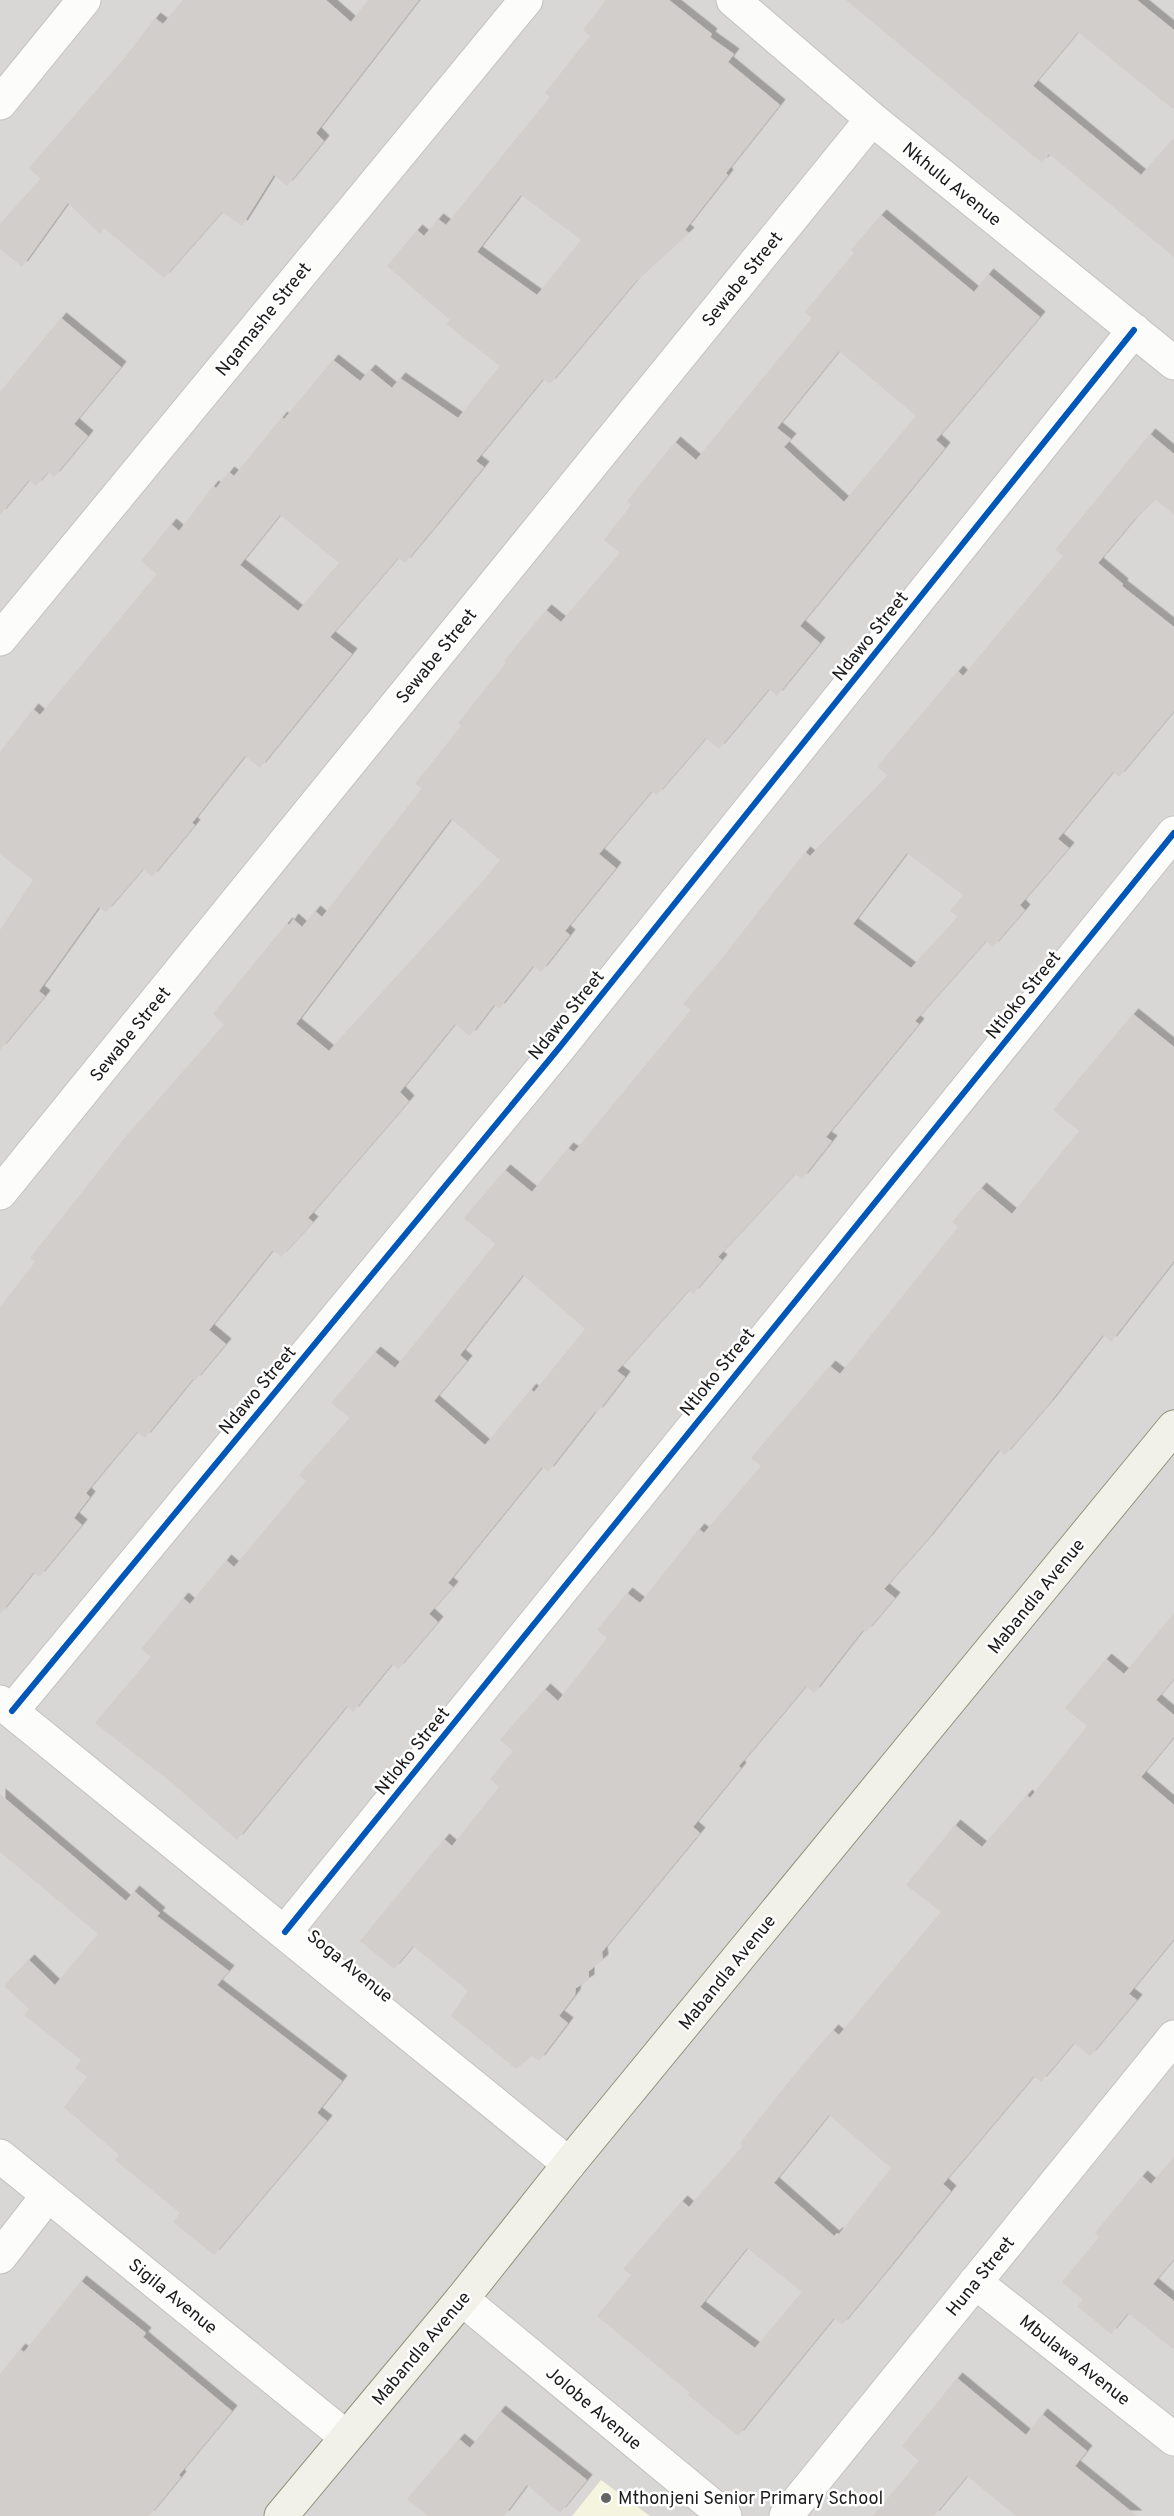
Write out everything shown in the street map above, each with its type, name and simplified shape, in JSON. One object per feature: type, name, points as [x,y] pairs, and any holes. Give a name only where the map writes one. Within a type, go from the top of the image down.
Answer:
[{"type":"street","points":[[0,103],[84,0]]},
{"type":"street","name":"Ngamashe Street","points":[[0,639],[526,0]]},
{"type":"street","name":"Nkhulu Avenue","points":[[733,0],[872,119],[1174,363]]},
{"type":"street","name":"Sewabe Street","points":[[0,1193],[872,119]]},
{"type":"street","name":"Ndawo Street","points":[[6,1706],[559,1048],[1134,330]]},
{"type":"street","name":"Ntloko Street","points":[[285,1932],[1174,833]]},
{"type":"street","name":"Mabandla Avenue","points":[[281,2516],[462,2299],[569,2164],[1174,1427]]},
{"type":"street","name":"Soga Avenue","points":[[6,1706],[569,2164]]},
{"type":"street","name":"Huna Street","points":[[786,2516],[1174,2037]]},
{"type":"street","name":"Sigila Avenue","points":[[0,2156],[346,2437]]},
{"type":"street","points":[[0,2257],[48,2195]]},
{"type":"street","name":"Mbulawa Avenue","points":[[975,2282],[1174,2439]]},
{"type":"street","name":"Jolobe Avenue","points":[[462,2299],[725,2516]]},
{"type":"shaded area","points":[[0,0],[1174,0],[1174,2516],[0,2516]]},
{"type":"shaded area","name":"Mthonjeni Senior Primary School","points":[[601,2480],[650,2516],[572,2516]]},
{"type":"building","points":[[183,0],[326,0],[351,22],[368,0],[419,0],[316,133],[324,141],[287,186],[274,175],[242,226],[222,212],[164,278],[104,228],[100,234],[68,203],[22,267],[0,249],[0,224],[41,179],[29,168],[123,60],[155,18],[163,24]]},
{"type":"building","points":[[606,0],[669,0],[712,34],[710,37],[734,54],[728,62],[780,105],[726,173],[728,175],[685,230],[689,233],[636,281],[550,384],[543,379],[476,461],[484,467],[435,527],[405,563],[398,558],[330,637],[352,654],[260,768],[245,756],[192,823],[195,825],[152,877],[143,869],[106,912],[99,907],[39,991],[45,996],[0,1050],[0,930],[33,880],[0,854],[0,752],[33,709],[40,715],[157,574],[141,561],[171,524],[179,531],[213,486],[216,488],[229,472],[234,476],[333,360],[360,381],[370,370],[392,388],[400,378],[458,418],[500,366],[446,324],[450,320],[387,266],[417,230],[424,236],[438,219],[446,225],[550,97],[545,93],[590,36],[583,30]],"holes":[[[521,195],[581,240],[537,295],[477,252]],[[280,515],[339,563],[298,611],[240,565]]]},
{"type":"building","points":[[846,0],[1137,0],[1174,30],[1174,110],[1078,32],[1033,86],[1141,175],[1174,138],[1174,257],[1049,154],[1042,163]]},
{"type":"building","points":[[881,215],[974,292],[988,274],[1040,317],[936,440],[945,448],[800,626],[820,643],[777,696],[769,689],[719,749],[706,738],[657,795],[652,791],[599,854],[616,868],[565,931],[570,935],[541,972],[533,966],[499,1009],[494,1005],[470,1036],[455,1024],[400,1092],[409,1101],[308,1218],[313,1222],[281,1257],[273,1250],[209,1330],[226,1344],[195,1381],[193,1379],[145,1438],[137,1432],[109,1465],[86,1493],[90,1497],[74,1518],[82,1525],[39,1577],[34,1572],[0,1614],[0,1307],[35,1262],[30,1258],[123,1140],[224,1025],[213,1014],[287,923],[289,925],[293,919],[302,927],[315,911],[322,917],[422,788],[415,784],[461,726],[458,723],[506,663],[504,661],[546,610],[561,622],[620,553],[604,540],[631,505],[627,501],[675,442],[696,460],[812,318],[805,312],[854,253],[851,250]],"holes":[[[839,351],[916,416],[844,502],[784,447],[791,439],[777,428]],[[451,819],[500,860],[329,1051],[296,1024]]]},
{"type":"building","points":[[61,318],[121,367],[74,424],[88,436],[54,477],[48,472],[36,486],[29,480],[0,515],[0,392]]},
{"type":"building","points":[[1150,434],[1174,454],[1174,515],[1155,499],[1098,563],[1123,584],[1122,586],[1174,627],[1174,711],[1119,777],[1113,772],[1058,839],[1069,848],[1020,905],[1025,910],[993,947],[986,941],[915,1021],[919,1024],[826,1137],[832,1141],[802,1179],[795,1174],[718,1257],[722,1260],[693,1294],[689,1290],[617,1371],[625,1377],[597,1413],[595,1412],[548,1472],[542,1467],[448,1583],[453,1587],[429,1614],[438,1622],[398,1669],[392,1664],[353,1712],[347,1706],[237,1840],[171,1782],[95,1723],[151,1657],[141,1649],[183,1598],[190,1604],[226,1560],[234,1567],[306,1481],[299,1475],[350,1418],[331,1403],[375,1352],[395,1368],[495,1244],[464,1218],[505,1170],[532,1192],[568,1148],[574,1152],[691,1010],[683,1004],[720,961],[805,852],[810,856],[888,776],[877,767],[958,671],[963,676],[1063,556],[1055,550]],"holes":[[[907,853],[963,895],[950,911],[958,917],[911,968],[853,924]],[[523,1275],[585,1329],[534,1392],[531,1389],[485,1445],[434,1401],[467,1361],[460,1355]]]},
{"type":"building","points":[[1133,1014],[1174,1047],[1174,1261],[1111,1342],[1103,1335],[1049,1404],[1005,1455],[999,1450],[928,1539],[884,1589],[895,1598],[866,1632],[863,1630],[814,1693],[806,1686],[739,1766],[741,1768],[693,1827],[700,1833],[602,1952],[603,1960],[589,1971],[589,1980],[576,1988],[575,1995],[559,2016],[568,2023],[539,2061],[532,2056],[516,2069],[451,2016],[468,1991],[413,1946],[394,1969],[360,1941],[444,1839],[452,1846],[499,1787],[490,1779],[513,1751],[500,1740],[545,1689],[558,1701],[607,1638],[597,1630],[627,1593],[640,1603],[699,1529],[704,1533],[761,1466],[751,1458],[830,1366],[840,1374],[958,1227],[952,1222],[981,1188],[1012,1214],[1079,1131],[1053,1110]]},
{"type":"building","points":[[1174,1613],[1174,1679],[1156,1700],[1174,1715],[1174,1737],[1141,1777],[1174,1805],[1174,1939],[1129,1994],[1137,2000],[1090,2056],[1074,2043],[1041,2082],[1034,2076],[943,2184],[951,2191],[885,2273],[842,2325],[834,2318],[738,2436],[597,2316],[631,2275],[623,2269],[682,2201],[689,2207],[743,2146],[740,2143],[799,2069],[833,2030],[839,2035],[941,1912],[906,1885],[955,1825],[982,1847],[1027,1795],[1030,1798],[1087,1726],[1065,1708],[1106,1659],[1124,1674]],"holes":[[[829,2115],[891,2168],[839,2234],[834,2236],[774,2183]],[[747,2248],[802,2292],[755,2348],[700,2307]]]},
{"type":"building","points":[[0,1794],[126,1901],[134,1891],[160,1913],[157,1916],[229,1971],[217,1985],[342,2081],[317,2113],[327,2121],[214,2255],[173,2222],[180,2213],[115,2160],[119,2155],[64,2107],[87,2077],[75,2068],[81,2060],[24,2015],[29,2009],[4,1986],[29,1960],[55,1985],[98,1934],[0,1852]]},
{"type":"building","points":[[1174,2157],[1174,2259],[1153,2284],[1174,2301],[1174,2350],[1128,2313],[1111,2334],[1077,2306],[1083,2300],[1062,2282],[1099,2237],[1095,2233],[1142,2176],[1151,2184]]},
{"type":"building","points":[[81,2281],[146,2333],[143,2337],[232,2411],[179,2475],[181,2477],[149,2516],[0,2516],[0,2374],[20,2349],[24,2352]]},
{"type":"building","points":[[957,2378],[1026,2435],[1042,2414],[1087,2451],[1075,2466],[1137,2516],[1016,2516],[967,2476],[934,2516],[873,2516],[919,2461],[902,2446]]},
{"type":"building","points":[[500,2411],[587,2480],[560,2513],[527,2485],[504,2516],[428,2516],[407,2499],[459,2439],[470,2448]]},
{"type":"cycle path","points":[[12,1711],[559,1048],[1134,330]]},
{"type":"cycle path","points":[[285,1932],[1174,833]]},
{"type":"place","name":"Mthonjeni Senior Primary School","points":[[606,2498]]}]
